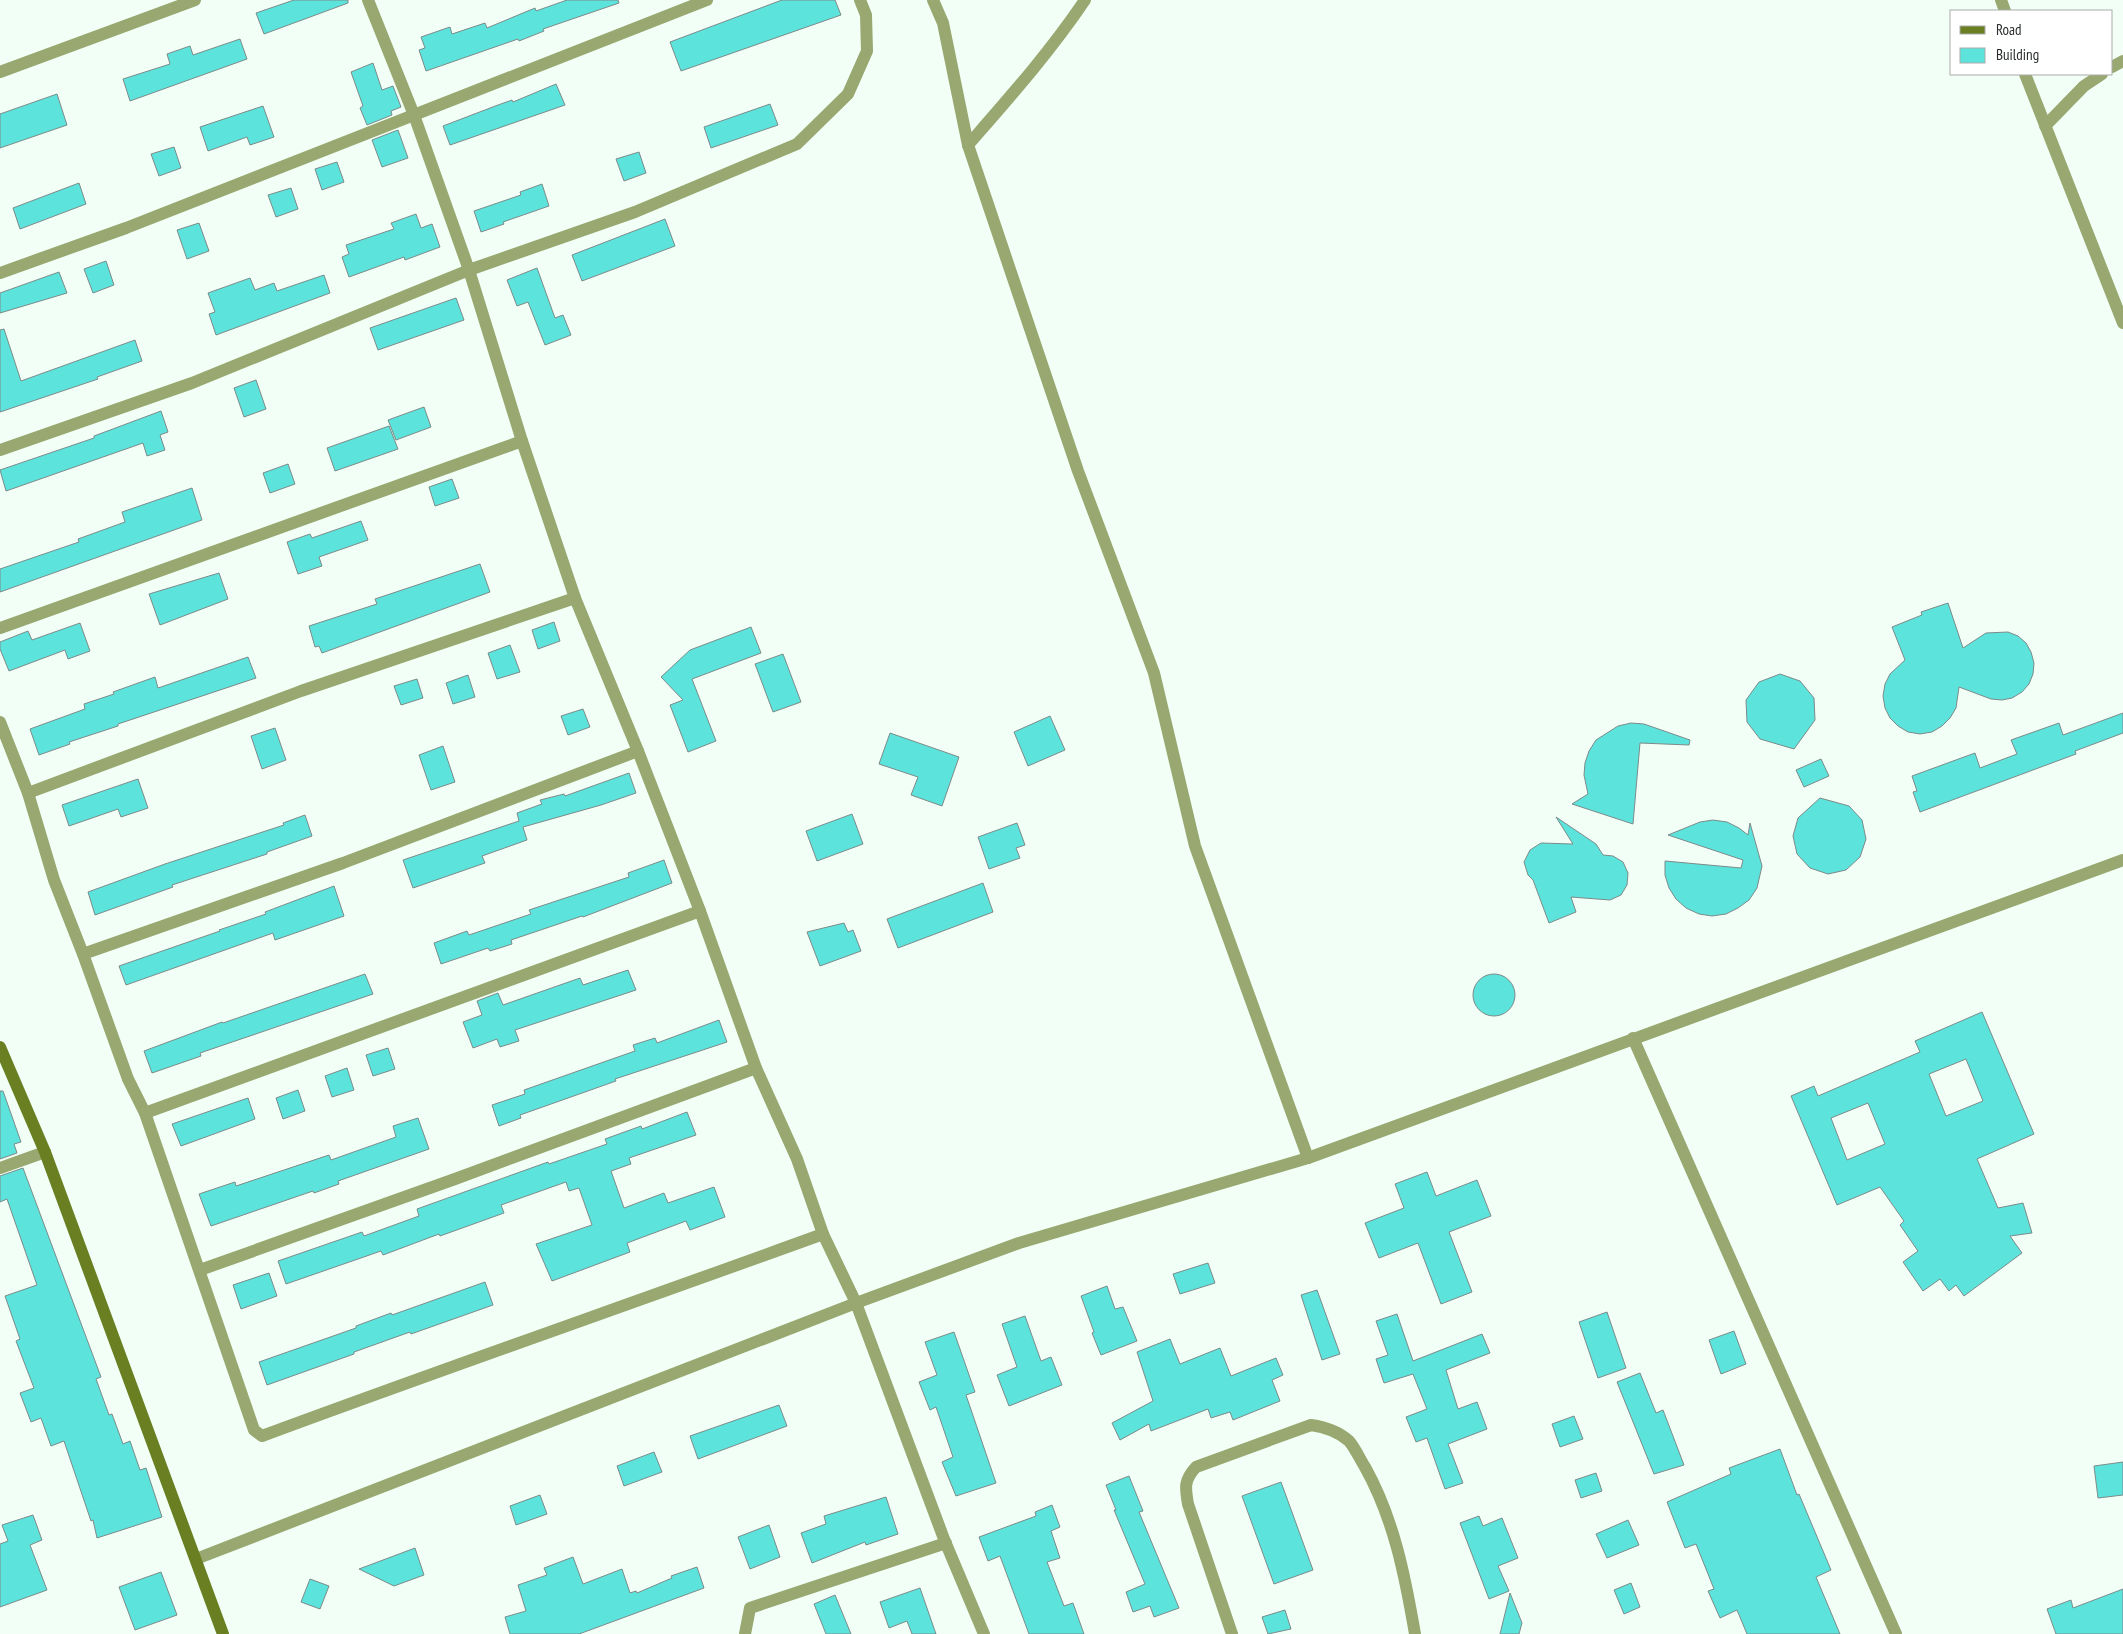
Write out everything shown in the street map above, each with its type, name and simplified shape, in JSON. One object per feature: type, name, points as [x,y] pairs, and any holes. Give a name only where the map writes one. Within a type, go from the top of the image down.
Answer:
[{"type":"main road","points":[[0,1047],[45,1152],[223,1634]]},
{"type":"street","points":[[0,72],[195,0]]},
{"type":"street","points":[[368,0],[414,115],[469,270],[522,441],[575,598],[638,751],[700,911],[756,1068],[797,1159],[823,1234],[856,1302],[946,1543],[984,1634]]},
{"type":"street","points":[[0,273],[126,228],[707,0]]},
{"type":"street","points":[[0,450],[192,383],[469,270],[635,212],[797,144],[848,94],[867,51],[866,15],[860,0]]},
{"type":"street","points":[[933,0],[943,23],[968,145],[1078,471],[1154,673],[1195,846],[1308,1158]]},
{"type":"street","points":[[968,145],[1014,93],[1063,32],[1084,0]]},
{"type":"street","points":[[2025,75],[2123,323]]},
{"type":"street","points":[[2045,126],[2084,86],[2100,75]]},
{"type":"street","points":[[0,628],[522,441]]},
{"type":"street","points":[[28,793],[301,691],[575,598]]},
{"type":"street","points":[[0,722],[28,793],[54,880],[128,1079],[145,1113],[254,1430],[262,1436],[823,1234]]},
{"type":"street","points":[[83,954],[343,864],[638,751]]},
{"type":"street","points":[[196,1558],[856,1302],[1019,1243],[1308,1158],[2123,860]]},
{"type":"street","points":[[145,1113],[700,911]]},
{"type":"street","points":[[1633,1038],[1896,1634]]},
{"type":"street","points":[[200,1270],[455,1179],[756,1068]]},
{"type":"street","points":[[0,1168],[45,1152]]},
{"type":"street","points":[[1232,1634],[1188,1504],[1185,1487],[1188,1476],[1196,1466],[1311,1425],[1324,1427],[1336,1432],[1350,1442],[1386,1509],[1397,1544],[1415,1634]]},
{"type":"street","points":[[745,1634],[750,1608],[946,1543]]},
{"type":"building","points":[[294,0],[348,0],[348,3],[264,34],[256,13]]},
{"type":"building","points":[[567,0],[618,0],[619,3],[543,29],[544,31],[519,41],[518,39],[426,71],[419,50],[425,48],[421,37],[450,27],[452,34],[485,23],[487,28],[535,8],[536,11]]},
{"type":"building","points":[[782,0],[835,0],[841,15],[681,71],[670,42]]},
{"type":"building","points":[[240,39],[247,59],[130,101],[123,79],[170,64],[167,54],[190,46],[193,55]]},
{"type":"building","points":[[373,63],[382,90],[393,86],[401,107],[391,111],[392,115],[367,125],[360,108],[363,106],[351,72]]},
{"type":"building","points":[[556,84],[565,105],[450,145],[443,126],[512,100],[513,102]]},
{"type":"building","points":[[57,94],[67,125],[0,148],[0,114]]},
{"type":"building","points":[[770,104],[778,125],[711,148],[704,127]]},
{"type":"building","points":[[263,106],[274,137],[250,145],[247,137],[208,151],[200,127]]},
{"type":"building","points":[[398,130],[408,158],[382,167],[372,140]]},
{"type":"building","points":[[174,147],[181,168],[159,176],[151,154]]},
{"type":"building","points":[[639,152],[646,173],[624,181],[616,159]]},
{"type":"building","points":[[337,162],[344,182],[322,190],[315,169]]},
{"type":"building","points":[[79,183],[86,204],[20,229],[13,208]]},
{"type":"building","points":[[542,184],[549,206],[481,232],[474,211],[521,195],[520,192]]},
{"type":"building","points":[[291,188],[298,209],[276,217],[268,195]]},
{"type":"building","points":[[416,214],[421,228],[432,224],[440,247],[405,260],[404,257],[349,277],[342,257],[349,254],[346,245],[394,229],[391,223]]},
{"type":"building","points":[[665,219],[675,246],[582,281],[572,255]]},
{"type":"building","points":[[199,223],[209,251],[187,259],[177,230]]},
{"type":"building","points":[[106,261],[114,285],[93,293],[84,269]]},
{"type":"building","points":[[537,268],[555,318],[563,315],[571,335],[545,345],[528,302],[517,306],[507,280]]},
{"type":"building","points":[[59,272],[67,293],[0,313],[0,293]]},
{"type":"building","points":[[324,275],[330,293],[216,335],[209,314],[215,312],[208,293],[250,278],[255,290],[274,283],[277,291]]},
{"type":"building","points":[[456,298],[464,320],[378,350],[370,328]]},
{"type":"building","points":[[4,329],[21,381],[135,340],[142,361],[97,377],[98,379],[0,412],[0,330]]},
{"type":"building","points":[[256,380],[266,409],[244,417],[234,388]]},
{"type":"building","points":[[424,407],[431,427],[396,440],[388,420]]},
{"type":"building","points":[[161,411],[168,432],[160,435],[165,450],[147,456],[143,443],[6,491],[0,470],[94,438],[94,436]]},
{"type":"building","points":[[389,426],[398,449],[335,471],[327,448]]},
{"type":"building","points":[[288,464],[295,484],[270,493],[263,473]]},
{"type":"building","points":[[452,479],[459,498],[435,506],[429,487]]},
{"type":"building","points":[[192,488],[202,520],[0,592],[0,569],[79,542],[78,539],[125,522],[122,512]]},
{"type":"building","points":[[361,521],[368,540],[319,557],[322,566],[298,574],[287,542],[310,534],[312,538]]},
{"type":"building","points":[[480,564],[490,592],[322,653],[319,646],[315,647],[309,626],[377,604],[375,599]]},
{"type":"building","points":[[219,573],[228,599],[160,625],[149,594]]},
{"type":"building","points":[[1948,603],[1963,648],[1986,633],[2008,632],[2018,636],[2026,643],[2034,663],[2033,674],[2029,684],[2022,692],[2012,698],[2002,700],[1991,699],[1959,687],[1956,708],[1942,726],[1932,732],[1920,734],[1908,732],[1890,718],[1885,708],[1883,696],[1885,684],[1890,674],[1905,660],[1892,627],[1922,615],[1921,612]]},
{"type":"building","points":[[554,622],[560,641],[538,649],[532,630]]},
{"type":"building","points":[[80,623],[90,651],[68,659],[65,650],[9,671],[0,649],[0,642],[28,631],[32,640]]},
{"type":"building","points":[[751,627],[761,653],[692,679],[716,741],[688,752],[670,705],[683,700],[661,677],[690,650]]},
{"type":"building","points":[[510,645],[520,672],[497,679],[488,653]]},
{"type":"building","points":[[783,654],[801,702],[773,712],[755,664]]},
{"type":"building","points":[[248,657],[256,678],[118,724],[118,726],[69,742],[70,744],[39,755],[30,729],[85,709],[84,704],[155,677],[158,688]]},
{"type":"building","points":[[1780,674],[1800,681],[1814,698],[1815,720],[1794,749],[1760,739],[1747,722],[1746,700],[1759,682]]},
{"type":"building","points":[[468,675],[475,697],[453,704],[446,683]]},
{"type":"building","points":[[417,679],[423,698],[401,705],[394,686]]},
{"type":"building","points":[[583,709],[590,727],[568,735],[561,716]]},
{"type":"building","points":[[2123,713],[2123,733],[2075,751],[2076,754],[1920,812],[1913,792],[1917,791],[1912,776],[1975,753],[1980,768],[2017,754],[2011,740],[2059,723],[2063,735]]},
{"type":"building","points":[[1050,716],[1065,750],[1028,766],[1014,732]]},
{"type":"building","points":[[1631,723],[1644,724],[1690,740],[1689,745],[1640,743],[1633,824],[1572,804],[1588,794],[1584,775],[1585,763],[1589,751],[1596,740],[1618,726]]},
{"type":"building","points":[[275,728],[286,760],[262,769],[251,736]]},
{"type":"building","points":[[890,733],[959,757],[942,806],[911,795],[918,777],[879,764]]},
{"type":"building","points":[[443,746],[455,782],[431,790],[419,755]]},
{"type":"building","points":[[1821,759],[1829,776],[1804,787],[1796,770]]},
{"type":"building","points":[[629,773],[636,793],[523,827],[527,840],[482,856],[485,863],[413,888],[403,860],[519,821],[517,813],[542,804],[540,800],[564,794],[565,796]]},
{"type":"building","points":[[138,779],[148,808],[121,817],[118,809],[69,826],[62,805]]},
{"type":"building","points":[[1820,798],[1849,806],[1862,820],[1866,839],[1860,857],[1846,870],[1828,874],[1810,868],[1797,854],[1793,836],[1798,818]]},
{"type":"building","points":[[852,814],[863,844],[817,861],[806,831]]},
{"type":"building","points":[[305,815],[312,836],[267,852],[267,854],[172,885],[173,887],[95,915],[88,892],[165,864],[284,825],[283,823]]},
{"type":"building","points":[[1556,817],[1596,844],[1603,855],[1613,856],[1623,862],[1628,873],[1627,885],[1621,895],[1610,900],[1571,897],[1576,912],[1549,923],[1533,880],[1528,875],[1524,862],[1530,850],[1541,843],[1573,844]]},
{"type":"building","points":[[1713,820],[1727,822],[1748,835],[1750,823],[1762,866],[1757,888],[1749,900],[1726,914],[1712,916],[1699,914],[1686,908],[1676,899],[1669,888],[1665,875],[1665,861],[1741,868],[1743,860],[1668,835],[1700,822]]},
{"type":"building","points":[[1017,823],[1025,845],[1016,848],[1020,858],[989,869],[978,837]]},
{"type":"building","points":[[664,860],[672,883],[583,917],[511,940],[512,944],[490,951],[488,948],[441,964],[434,943],[467,931],[469,935],[531,914],[529,910],[629,877],[628,873]]},
{"type":"building","points":[[983,883],[993,912],[898,948],[887,919]]},
{"type":"building","points":[[334,886],[344,916],[275,940],[273,933],[126,985],[119,966],[266,914],[265,912]]},
{"type":"building","points":[[844,923],[848,932],[853,930],[861,951],[820,966],[807,932]]},
{"type":"building","points":[[628,970],[636,990],[515,1030],[519,1041],[500,1047],[497,1039],[473,1048],[463,1022],[482,1015],[477,1001],[498,993],[503,1005],[580,978],[583,985]]},
{"type":"building","points":[[365,974],[373,994],[200,1053],[201,1056],[152,1073],[144,1051],[222,1022]]},
{"type":"building","points":[[1498,974],[1506,977],[1512,983],[1515,995],[1512,1007],[1506,1013],[1490,1016],[1482,1013],[1476,1007],[1473,991],[1476,983],[1482,977]]},
{"type":"building","points":[[1982,1012],[2034,1134],[1977,1159],[1998,1208],[2023,1203],[2032,1233],[2010,1236],[2022,1253],[1964,1296],[1956,1285],[1949,1291],[1940,1279],[1923,1291],[1903,1262],[1918,1251],[1900,1225],[1904,1221],[1880,1187],[1837,1205],[1791,1096],[1814,1086],[1818,1096],[1920,1052],[1915,1041]],"holes":[[[1966,1059],[1983,1101],[1946,1116],[1929,1074]],[[1868,1103],[1885,1144],[1847,1160],[1831,1118]]]},
{"type":"building","points":[[719,1020],[727,1042],[615,1079],[616,1081],[520,1115],[521,1118],[499,1126],[492,1105],[525,1094],[524,1090],[635,1051],[633,1045],[655,1038],[657,1043]]},
{"type":"building","points":[[388,1048],[395,1069],[373,1076],[366,1055]]},
{"type":"building","points":[[347,1068],[354,1090],[332,1097],[325,1076]]},
{"type":"building","points":[[298,1090],[305,1111],[283,1119],[276,1098]]},
{"type":"building","points":[[0,1091],[3,1091],[21,1142],[14,1144],[17,1153],[0,1159]]},
{"type":"building","points":[[248,1098],[255,1119],[181,1146],[172,1124]]},
{"type":"building","points":[[687,1112],[696,1135],[629,1158],[631,1164],[611,1171],[624,1208],[664,1193],[668,1203],[714,1187],[725,1217],[690,1230],[686,1221],[627,1243],[630,1252],[552,1281],[536,1244],[592,1225],[579,1188],[569,1191],[566,1182],[501,1205],[504,1213],[383,1255],[381,1251],[286,1284],[278,1261],[362,1232],[364,1236],[419,1216],[417,1209],[548,1162],[549,1164],[607,1144],[605,1139],[641,1126],[642,1129]]},
{"type":"building","points":[[418,1118],[429,1149],[338,1181],[339,1184],[314,1193],[313,1191],[211,1226],[199,1194],[235,1182],[236,1186],[329,1155],[331,1160],[396,1137],[393,1126]]},
{"type":"building","points":[[23,1168],[101,1377],[96,1379],[109,1415],[112,1414],[123,1444],[130,1441],[140,1470],[146,1468],[162,1517],[97,1538],[93,1520],[91,1521],[64,1441],[51,1446],[41,1418],[31,1422],[20,1393],[34,1388],[16,1341],[20,1339],[5,1296],[37,1285],[7,1199],[0,1202],[0,1176]]},
{"type":"building","points":[[1427,1172],[1436,1196],[1477,1180],[1491,1216],[1449,1232],[1472,1292],[1441,1304],[1418,1243],[1379,1258],[1365,1223],[1404,1208],[1395,1184]]},
{"type":"building","points":[[1208,1263],[1215,1283],[1180,1294],[1173,1274]]},
{"type":"building","points":[[269,1273],[277,1296],[241,1309],[233,1285]]},
{"type":"building","points":[[485,1282],[493,1305],[411,1334],[410,1332],[267,1385],[259,1362],[356,1328],[356,1326],[391,1313],[392,1315]]},
{"type":"building","points":[[1107,1286],[1115,1309],[1123,1307],[1137,1341],[1101,1355],[1081,1296]]},
{"type":"building","points":[[1317,1290],[1340,1354],[1322,1360],[1301,1295]]},
{"type":"building","points":[[1607,1312],[1626,1368],[1598,1378],[1579,1322]]},
{"type":"building","points":[[1397,1314],[1413,1361],[1482,1334],[1490,1353],[1446,1370],[1458,1409],[1477,1402],[1487,1429],[1448,1444],[1463,1483],[1445,1489],[1427,1438],[1416,1442],[1406,1417],[1427,1409],[1413,1374],[1384,1383],[1376,1359],[1388,1355],[1376,1321]]},
{"type":"building","points":[[1025,1316],[1041,1361],[1051,1357],[1062,1385],[1009,1406],[997,1375],[1017,1367],[1002,1324]]},
{"type":"building","points":[[1734,1331],[1746,1364],[1721,1374],[1709,1340]]},
{"type":"building","points":[[954,1332],[975,1392],[966,1395],[996,1483],[956,1496],[942,1462],[953,1457],[936,1407],[930,1410],[919,1382],[937,1375],[925,1342]]},
{"type":"building","points":[[1170,1339],[1180,1364],[1220,1348],[1231,1376],[1276,1358],[1283,1375],[1272,1380],[1280,1401],[1233,1420],[1230,1412],[1211,1418],[1208,1409],[1151,1431],[1149,1424],[1120,1440],[1112,1423],[1153,1401],[1137,1352]]},
{"type":"building","points":[[1640,1373],[1656,1413],[1663,1410],[1684,1465],[1654,1474],[1617,1382]]},
{"type":"building","points":[[779,1405],[787,1426],[698,1459],[690,1436]]},
{"type":"building","points":[[1574,1416],[1583,1439],[1560,1447],[1552,1424]]},
{"type":"building","points":[[1780,1449],[1797,1495],[1799,1494],[1831,1570],[1816,1577],[1840,1634],[1747,1634],[1737,1610],[1720,1618],[1708,1591],[1714,1589],[1696,1544],[1685,1548],[1667,1502],[1731,1474],[1729,1468]]},
{"type":"building","points":[[654,1452],[662,1472],[624,1486],[617,1466]]},
{"type":"building","points":[[2123,1462],[2123,1495],[2098,1498],[2094,1466]]},
{"type":"building","points":[[1596,1473],[1602,1491],[1581,1498],[1575,1480]]},
{"type":"building","points":[[1129,1476],[1143,1511],[1139,1512],[1179,1608],[1154,1617],[1150,1606],[1133,1612],[1126,1592],[1145,1584],[1114,1510],[1116,1510],[1106,1485]]},
{"type":"building","points":[[1281,1482],[1313,1570],[1274,1584],[1242,1496]]},
{"type":"building","points":[[540,1495],[547,1514],[516,1525],[510,1506]]},
{"type":"building","points":[[886,1497],[898,1534],[866,1545],[865,1542],[812,1563],[801,1533],[826,1524],[824,1516]]},
{"type":"building","points":[[1052,1505],[1060,1527],[1051,1531],[1060,1558],[1047,1562],[1064,1606],[1073,1603],[1084,1634],[1029,1634],[1000,1556],[988,1561],[979,1537],[1036,1516],[1035,1512]]},
{"type":"building","points":[[33,1515],[42,1540],[30,1545],[47,1590],[0,1607],[0,1544],[8,1541],[2,1525]]},
{"type":"building","points":[[1479,1516],[1483,1526],[1502,1518],[1518,1558],[1498,1566],[1509,1591],[1489,1599],[1460,1523]]},
{"type":"building","points":[[1628,1520],[1639,1545],[1607,1558],[1596,1534]]},
{"type":"building","points":[[769,1525],[780,1557],[750,1569],[738,1537]]},
{"type":"building","points":[[415,1548],[424,1575],[394,1586],[359,1569]]},
{"type":"building","points":[[573,1557],[583,1584],[622,1569],[630,1593],[636,1591],[637,1593],[672,1578],[671,1576],[697,1567],[704,1588],[579,1634],[510,1634],[505,1617],[526,1611],[518,1585],[547,1575],[544,1568]]},
{"type":"building","points":[[161,1572],[177,1615],[135,1630],[119,1587]]},
{"type":"building","points":[[310,1579],[329,1586],[320,1609],[301,1602]]},
{"type":"building","points":[[1631,1583],[1640,1607],[1624,1614],[1614,1590]]},
{"type":"building","points":[[920,1588],[936,1634],[912,1634],[907,1621],[889,1628],[880,1602]]},
{"type":"building","points":[[2123,1589],[2123,1634],[2056,1634],[2047,1609],[2071,1600],[2073,1608]]},
{"type":"building","points":[[1510,1593],[1522,1623],[1519,1634],[1500,1634]]},
{"type":"building","points":[[835,1595],[851,1634],[826,1634],[814,1604]]},
{"type":"building","points":[[1285,1610],[1291,1629],[1268,1634],[1262,1617]]}]
